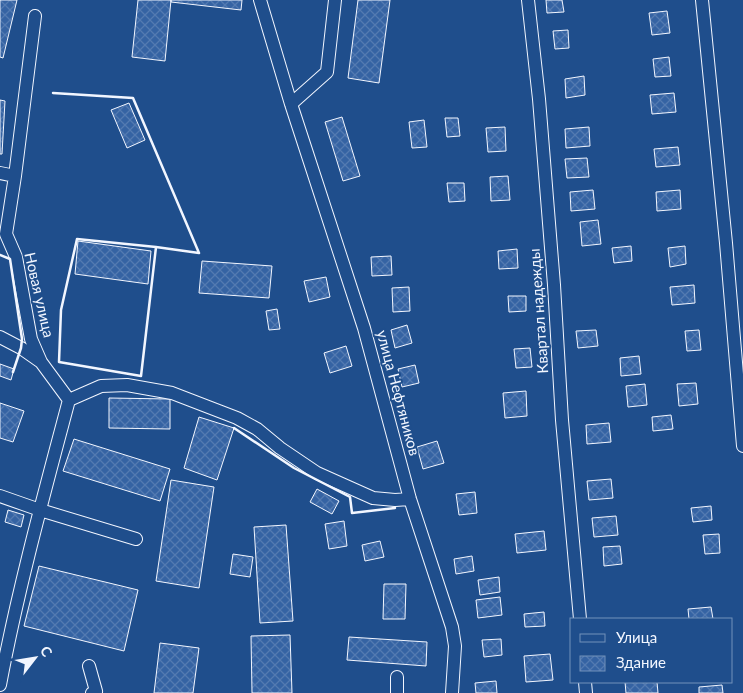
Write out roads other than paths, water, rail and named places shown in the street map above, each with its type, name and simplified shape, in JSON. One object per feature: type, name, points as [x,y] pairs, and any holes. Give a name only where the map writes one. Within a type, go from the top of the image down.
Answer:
[{"type":"street","name":"улица Нефтяников","points":[[260,0],[291,104],[364,328],[410,500],[452,628],[455,646],[452,693]]},
{"type":"street","points":[[291,104],[327,72],[335,0]]},
{"type":"street","name":"Квартал надежды","points":[[528,0],[539,99],[554,285],[562,420],[580,618]]},
{"type":"street","points":[[702,0],[726,243],[743,446]]},
{"type":"street","name":"Новая улица","points":[[36,16],[6,234],[16,257],[31,339],[41,362],[69,400]]},
{"type":"street","points":[[0,173],[15,176]]},
{"type":"street","points":[[0,338],[21,348],[41,362]]},
{"type":"street","points":[[0,685],[7,645],[69,400],[101,386],[128,385],[172,393],[237,418],[257,429],[280,448],[317,473],[373,498],[410,500]]},
{"type":"street","points":[[0,496],[136,539]]},
{"type":"street","points":[[89,666],[96,691],[92,693]]},
{"type":"street","points":[[397,677],[397,693]]}]
